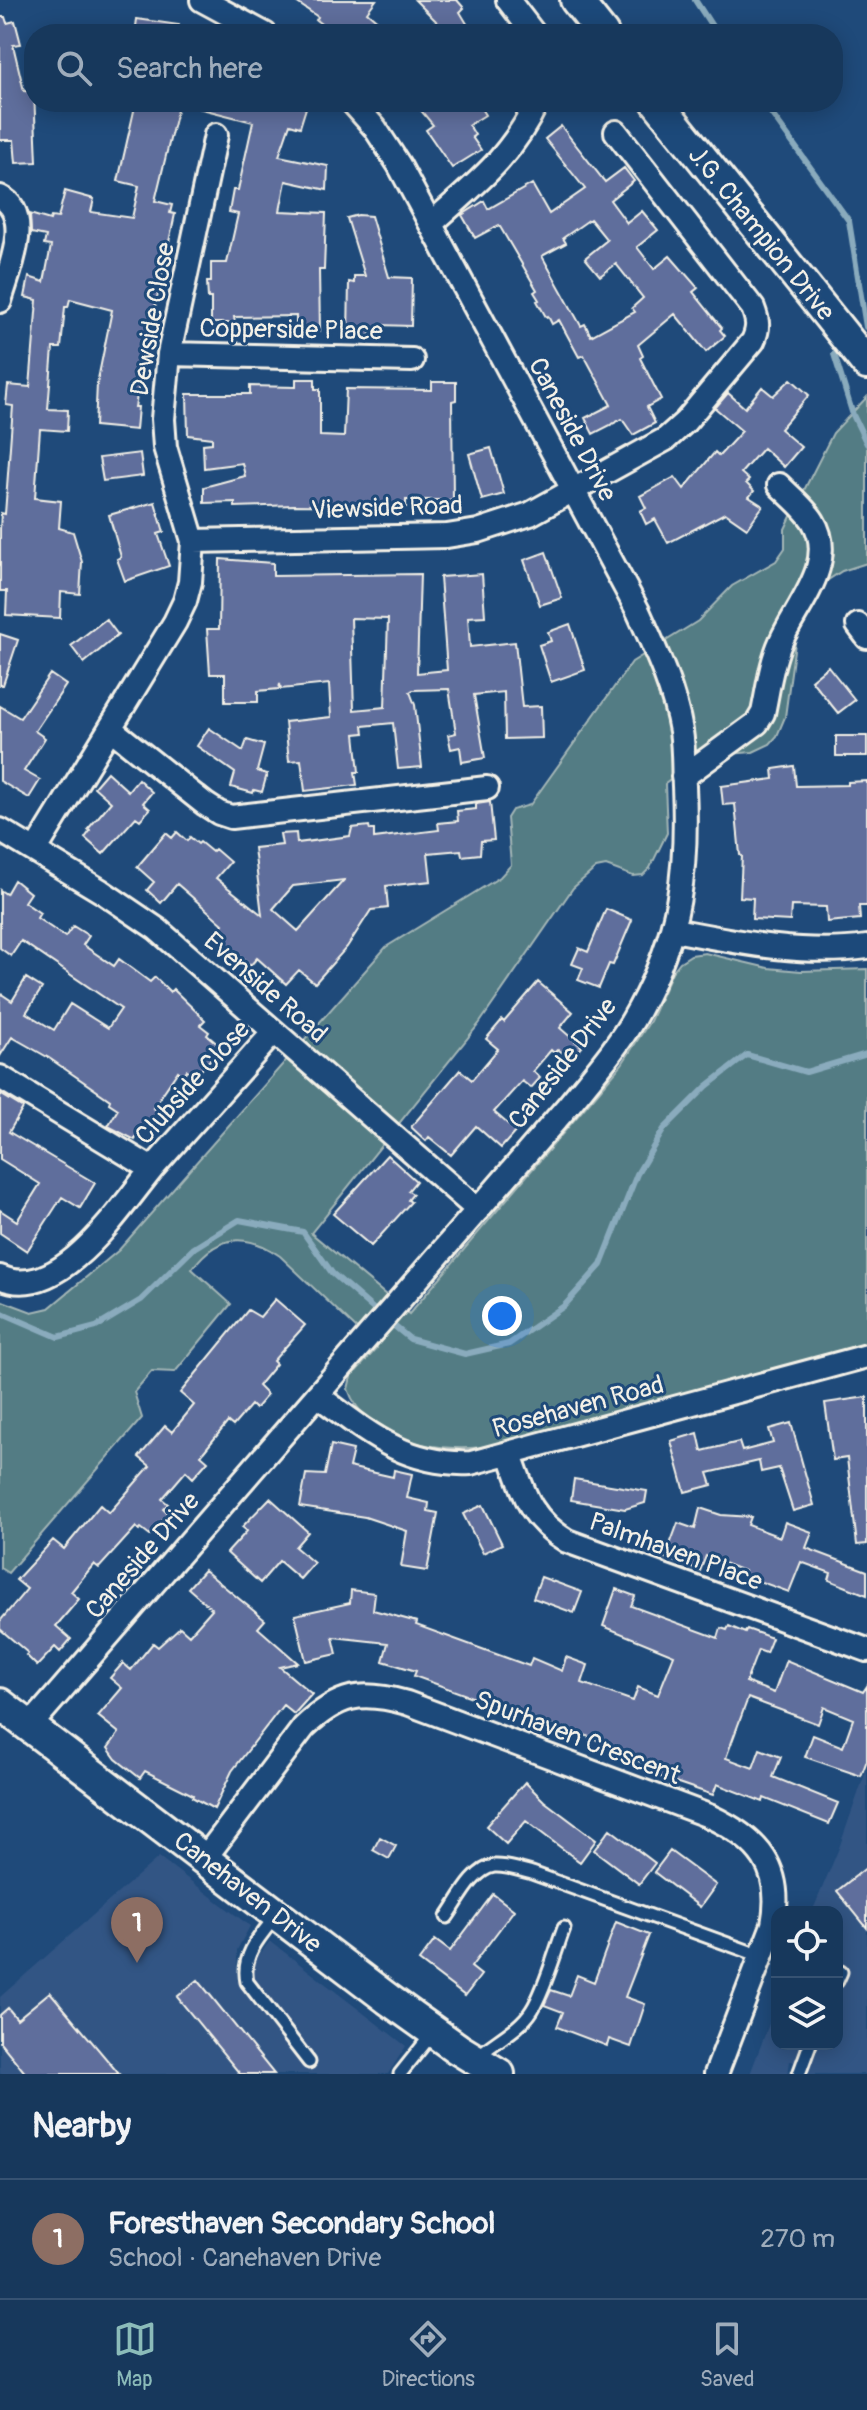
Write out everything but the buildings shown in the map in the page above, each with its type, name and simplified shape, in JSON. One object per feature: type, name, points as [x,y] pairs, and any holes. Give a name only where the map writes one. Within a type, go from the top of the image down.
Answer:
[{"type":"street","points":[[202,0],[246,24]]},
{"type":"street","points":[[508,0],[526,24]]},
{"type":"street","points":[[576,0],[595,24]]},
{"type":"street","name":"Caneside Drive","points":[[30,1726],[567,1107],[612,1051],[638,1012],[657,975],[674,930],[685,867],[683,777],[681,731],[663,668],[638,611],[432,223],[375,128],[361,112]]},
{"type":"street","points":[[432,223],[503,158],[515,144],[532,112]]},
{"type":"street","name":"J.G. Champion Drive","points":[[665,112],[867,364]]},
{"type":"street","name":"Viewside Road","points":[[193,541],[447,536],[505,524],[530,514],[666,439],[685,422],[744,353],[758,329],[753,308],[616,132]]},
{"type":"street","name":"Dewside Close","points":[[35,851],[111,729],[185,601],[190,582],[193,541],[165,447],[163,419],[169,354],[216,135]]},
{"type":"street","points":[[0,197],[17,213],[19,229],[0,301]]},
{"type":"street","name":"Copperside Place","points":[[169,354],[412,360]]},
{"type":"street","points":[[683,777],[757,723],[763,713],[780,643],[816,574],[822,555],[820,537],[813,522],[779,485]]},
{"type":"street","points":[[111,729],[205,804],[231,817],[487,788]]},
{"type":"street","name":"Evenside Road","points":[[0,830],[157,929],[478,1210]]},
{"type":"street","points":[[674,930],[752,945],[842,951],[867,947]]},
{"type":"street","name":"Clubside Close","points":[[0,1277],[23,1282],[44,1278],[65,1268],[274,1032]]},
{"type":"street","name":"Clubside Close","points":[[0,1077],[152,1169]]},
{"type":"street","name":"Rosehaven Road","points":[[317,1395],[386,1444],[419,1458],[471,1463],[867,1356]]},
{"type":"street","name":"Palmhaven Place","points":[[510,1454],[534,1515],[567,1541],[867,1650]]},
{"type":"street","name":"Spurhaven Crescent","points":[[205,1858],[304,1727],[322,1709],[361,1695],[379,1695],[407,1703],[709,1816],[747,1837],[769,1868],[776,1886],[777,1904],[773,1925],[716,2074]]},
{"type":"street","name":"Canehaven Drive","points":[[0,1704],[433,2032],[487,2067]]},
{"type":"lane","points":[[447,1917],[483,1871],[492,1866],[504,1867],[532,1873],[761,1956]]},
{"type":"lane","points":[[277,1915],[250,1952],[245,1973],[247,1982],[309,2062]]},
{"type":"lane","points":[[487,2067],[490,2044],[513,2029],[532,2010],[564,1928]]},
{"type":"lane","points":[[400,2074],[433,2032]]},
{"type":"lane","points":[[799,2074],[808,2050]]},
{"type":"shaded area","points":[[867,1768],[867,2074],[803,2074],[805,2064],[790,2061],[788,2074],[750,2074],[771,2019],[771,2050],[843,2050],[843,1906],[815,1906]]},
{"type":"shaded area","points":[[159,1857],[250,1926],[237,1950],[237,1981],[253,1969],[270,1941],[406,2046],[388,2074],[0,2074],[0,1997]]},
{"type":"green space","points":[[867,397],[867,563],[842,571],[819,586],[796,635],[785,717],[777,736],[770,744],[753,752],[704,756],[665,784],[667,833],[650,868],[643,875],[633,876],[606,866],[596,868],[573,888],[479,1024],[311,1233],[409,1314],[622,1064],[650,1021],[672,972],[680,962],[691,955],[705,953],[768,968],[801,971],[867,969],[867,1343],[495,1445],[475,1448],[432,1446],[390,1433],[372,1422],[358,1407],[348,1389],[351,1377],[377,1348],[280,1256],[255,1243],[232,1241],[211,1249],[192,1269],[231,1304],[175,1372],[152,1371],[134,1392],[142,1418],[8,1573],[0,1568],[0,1300],[32,1312],[49,1308],[119,1250],[386,947],[500,877],[511,865],[507,818],[512,810],[530,805],[632,662],[698,621],[732,586],[776,561],[785,548],[785,529],[833,433]]},
{"type":"waterway","points":[[695,0],[711,24]]},
{"type":"waterway","points":[[770,112],[849,221],[866,327]]},
{"type":"waterway","points":[[834,354],[853,415],[867,444]]},
{"type":"waterway","points":[[388,1321],[410,1339],[465,1354],[509,1344],[564,1306],[601,1265],[637,1174],[664,1129],[707,1086],[747,1055],[806,1072],[867,1054]]},
{"type":"waterway","points":[[0,1312],[58,1337],[96,1327],[141,1300],[194,1248],[239,1220],[303,1232],[332,1273],[379,1314]]},
{"type":"place","name":"Foresthaven Secondary School","points":[[137,1963]]}]
